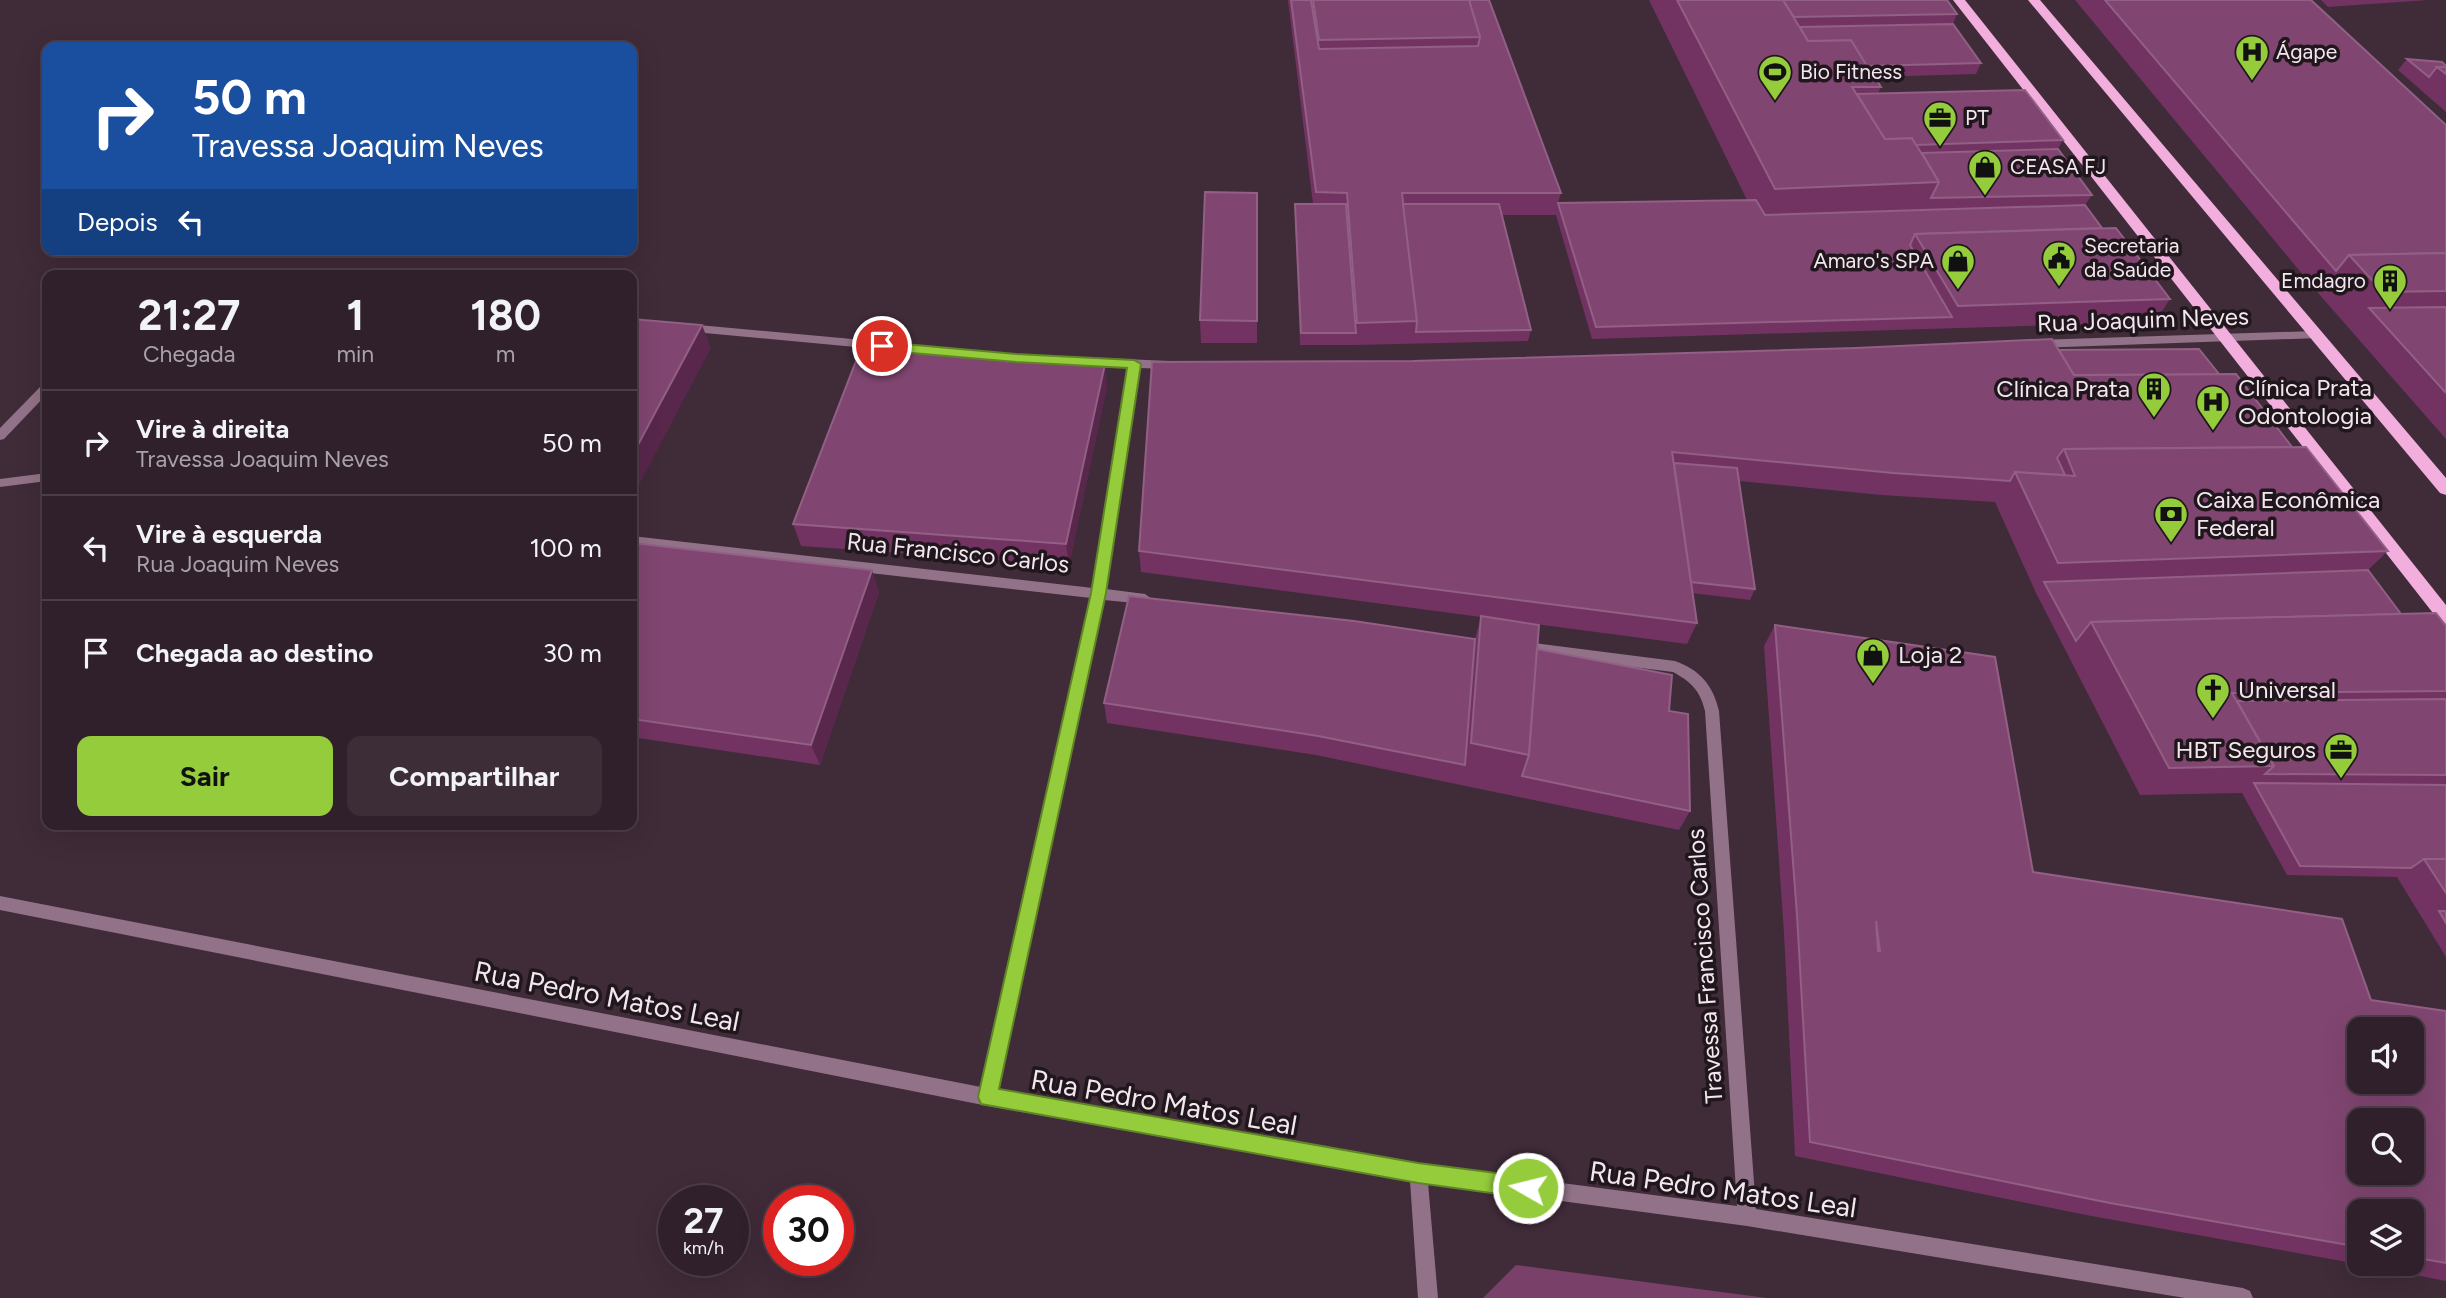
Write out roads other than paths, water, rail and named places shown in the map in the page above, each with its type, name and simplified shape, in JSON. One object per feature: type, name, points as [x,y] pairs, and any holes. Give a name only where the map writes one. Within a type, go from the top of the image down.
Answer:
[{"type":"main road","points":[[1959,0],[2446,617]]},
{"type":"main road","points":[[2034,0],[2446,489]]},
{"type":"street","points":[[673,327],[1016,358],[1188,365]]},
{"type":"street","name":"Rua Joaquim Neves","points":[[2029,344],[2315,335]]},
{"type":"street","points":[[988,1097],[1099,593],[1134,364]]},
{"type":"street","points":[[0,436],[42,392]]},
{"type":"street","points":[[1,484],[42,478]]},
{"type":"street","name":"Rua Francisco Carlos","points":[[637,542],[1153,600]]},
{"type":"street","name":"Travessa Francisco Carlos","points":[[1510,646],[1675,667],[1694,677],[1708,690],[1712,711],[1747,1217]]},
{"type":"street","name":"Rua Pedro Matos Leal","points":[[0,903],[988,1097],[1418,1173],[1747,1217],[2243,1298]]},
{"type":"street","points":[[1418,1173],[1428,1298]]},
{"type":"place","name":"Ágape","points":[[2252,82]]},
{"type":"place","name":"Bio Fitness","points":[[1775,102]]},
{"type":"place","name":"PT","points":[[1940,148]]},
{"type":"place","name":"CEASA FJ","points":[[1985,197]]},
{"type":"place","name":"Secretaria da Saúde","points":[[2059,288]]},
{"type":"place","name":"Amaro's SPA","points":[[1958,291]]},
{"type":"place","name":"Emdagro","points":[[2390,311]]},
{"type":"place","name":"Clínica Prata","points":[[2154,419]]},
{"type":"place","name":"Clínica Prata Odontologia","points":[[2213,432]]},
{"type":"place","name":"Caixa Econômica Federal","points":[[2171,544]]},
{"type":"place","name":"Loja 2","points":[[1873,685]]},
{"type":"place","name":"Universal","points":[[2213,720]]},
{"type":"place","name":"HBT Seguros","points":[[2341,780]]}]
